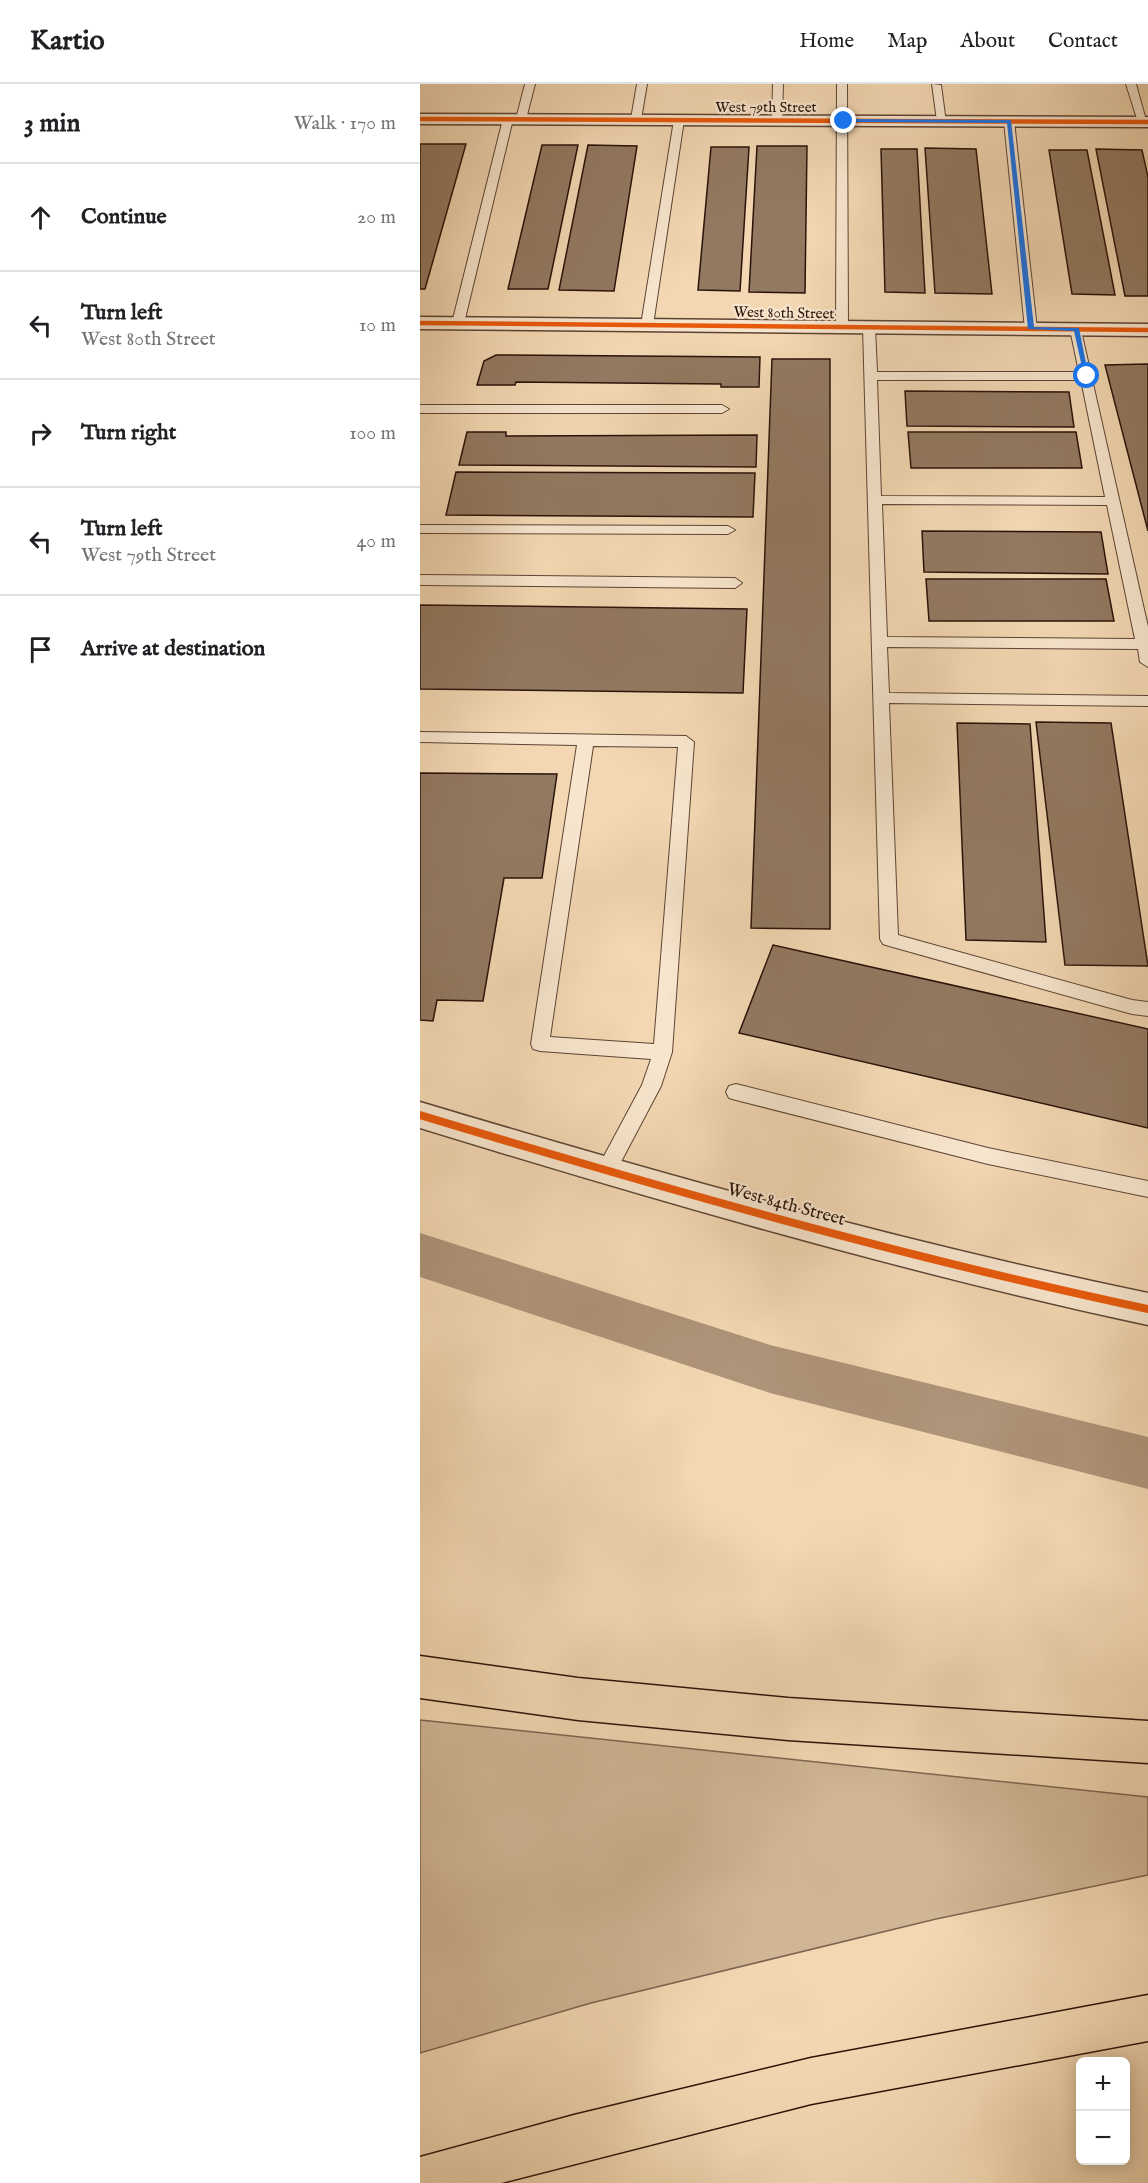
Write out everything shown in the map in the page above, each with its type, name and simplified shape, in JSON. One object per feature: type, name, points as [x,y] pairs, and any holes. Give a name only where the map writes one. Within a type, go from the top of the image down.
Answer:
[{"type":"highway","points":[[420,1677],[578,1699],[788,1719],[1148,1742]]},
{"type":"highway","points":[[420,2181],[574,2139],[812,2081],[1148,2018]]},
{"type":"street","name":"West 79th Street","points":[[420,119],[1145,122]]},
{"type":"street","name":"West 80th Street","points":[[421,328],[458,323],[1148,330]]},
{"type":"street","name":"West 84th Street","points":[[420,1115],[606,1171],[981,1273],[1148,1309]]},
{"type":"lane","points":[[458,323],[515,119],[530,84]]},
{"type":"lane","points":[[636,120],[642,84]]},
{"type":"lane","points":[[777,120],[778,84]]},
{"type":"lane","points":[[842,84],[844,121],[842,327]]},
{"type":"lane","points":[[1131,84],[1145,122]]},
{"type":"lane","points":[[936,85],[942,121]]},
{"type":"lane","points":[[647,325],[679,120]]},
{"type":"lane","points":[[1009,121],[1031,329]]},
{"type":"lane","points":[[869,327],[889,939],[1132,1007],[1148,1009]]},
{"type":"lane","points":[[1076,329],[1148,662]]},
{"type":"lane","points":[[871,376],[1087,376]]},
{"type":"lane","points":[[420,409],[722,409]]},
{"type":"lane","points":[[875,500],[1114,501]]},
{"type":"lane","points":[[420,529],[728,530]]},
{"type":"lane","points":[[420,580],[735,583]]},
{"type":"lane","points":[[880,642],[1144,644]]},
{"type":"lane","points":[[881,698],[1148,701]]},
{"type":"lane","points":[[420,737],[686,742],[663,1052],[651,1086],[606,1171]]},
{"type":"lane","points":[[586,740],[540,1044],[663,1052]]},
{"type":"lane","points":[[736,1092],[988,1156],[1148,1189]]},
{"type":"shaded area","points":[[420,1720],[1148,1797],[1148,1875],[936,1919],[591,2003],[420,2053]]},
{"type":"building","points":[[420,144],[466,144],[425,289],[420,289]]},
{"type":"building","points":[[542,145],[578,145],[548,289],[508,289]]},
{"type":"building","points":[[588,145],[637,146],[614,291],[559,290]]},
{"type":"building","points":[[757,146],[807,146],[805,293],[749,292]]},
{"type":"building","points":[[711,147],[749,147],[740,291],[698,290]]},
{"type":"building","points":[[925,148],[976,149],[992,294],[935,293]]},
{"type":"building","points":[[881,149],[917,149],[925,293],[885,292]]},
{"type":"building","points":[[1096,149],[1142,150],[1148,177],[1148,296],[1125,296]]},
{"type":"building","points":[[1049,150],[1087,150],[1115,295],[1072,294]]},
{"type":"building","points":[[496,355],[760,357],[759,387],[721,387],[721,384],[516,382],[515,385],[477,385],[484,361]]},
{"type":"building","points":[[772,359],[830,359],[830,929],[751,928]]},
{"type":"building","points":[[1148,364],[1148,531],[1105,365]]},
{"type":"building","points":[[905,391],[1069,392],[1074,427],[907,426]]},
{"type":"building","points":[[467,432],[506,432],[506,436],[757,435],[756,467],[459,465]]},
{"type":"building","points":[[908,432],[1076,432],[1082,468],[911,468]]},
{"type":"building","points":[[456,472],[755,473],[753,517],[446,515]]},
{"type":"building","points":[[922,531],[1101,532],[1108,574],[924,572]]},
{"type":"building","points":[[926,579],[1106,579],[1114,621],[929,621]]},
{"type":"building","points":[[420,605],[747,609],[743,693],[420,689]]},
{"type":"building","points":[[1036,722],[1111,723],[1148,966],[1065,965]]},
{"type":"building","points":[[957,723],[1030,724],[1046,942],[966,940]]},
{"type":"building","points":[[420,773],[557,774],[542,878],[504,878],[483,1001],[437,1000],[433,1021],[420,1020]]},
{"type":"building","points":[[773,945],[1148,1029],[1148,1128],[739,1033]]},
{"type":"waterway","points":[[420,1255],[770,1369],[1148,1463]]},
{"type":"cycle path","points":[[420,119],[1148,122]]},
{"type":"cycle path","points":[[420,323],[1148,330]]},
{"type":"cycle path","points":[[420,1115],[782,1221],[964,1268],[1148,1309]]},
{"type":"route","points":[[844,121],[1009,121],[1031,329],[1076,329],[1087,376]]}]
